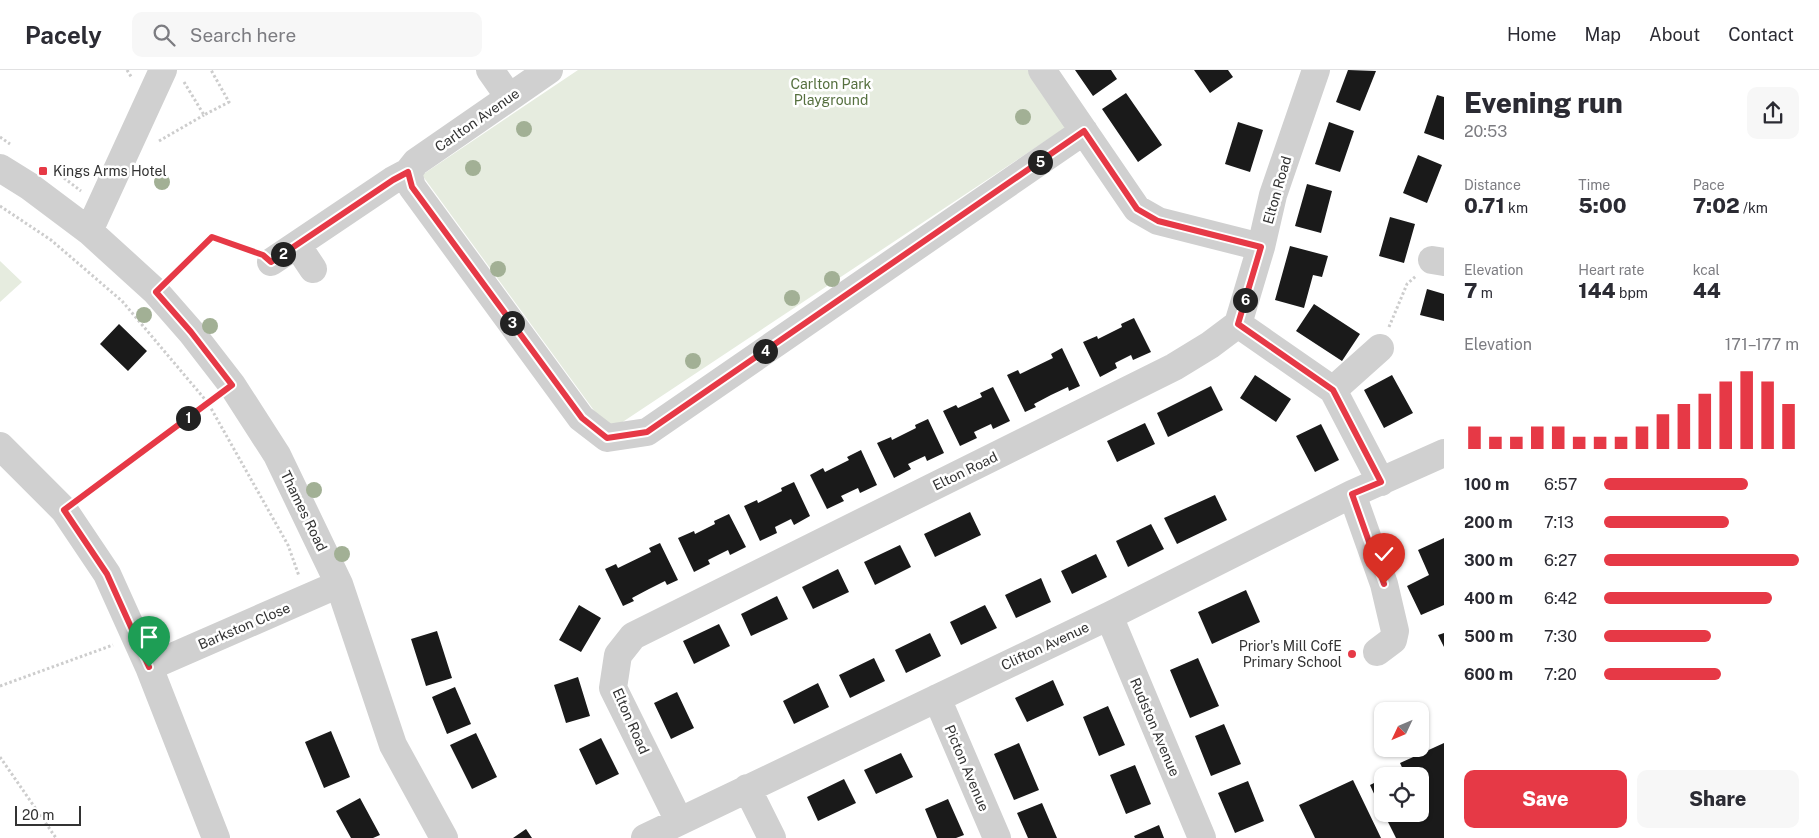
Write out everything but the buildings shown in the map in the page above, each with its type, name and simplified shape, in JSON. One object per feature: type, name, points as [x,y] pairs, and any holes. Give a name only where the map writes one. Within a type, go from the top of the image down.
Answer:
[{"type":"street","points":[[490,70],[509,97]]},
{"type":"street","name":"Carlton Avenue","points":[[271,262],[408,172],[416,162],[549,70]]},
{"type":"street","points":[[1042,70],[1137,209],[1158,221],[1261,247]]},
{"type":"street","name":"Elton Road","points":[[678,821],[613,688],[618,656],[633,636],[1174,367],[1210,345],[1238,324],[1261,247],[1273,195],[1316,70]]},
{"type":"street","points":[[89,231],[129,144],[172,73]]},
{"type":"street","points":[[408,172],[412,187],[582,418],[607,438],[647,432],[1084,131]]},
{"type":"street","name":"Thames Road","points":[[0,168],[29,186],[89,231],[156,292],[191,332],[232,385],[277,455],[339,584],[393,745],[444,838]]},
{"type":"street","points":[[297,245],[313,268]]},
{"type":"street","points":[[1238,324],[1333,390],[1381,482]]},
{"type":"street","points":[[1333,390],[1380,348]]},
{"type":"street","points":[[0,446],[64,510],[107,574],[149,667],[216,838]]},
{"type":"street","name":"Clifton Avenue","points":[[645,838],[1108,616],[1352,494],[1444,453]]},
{"type":"street","points":[[1352,494],[1384,584],[1396,631],[1393,640],[1378,652]]},
{"type":"street","name":"Barkston Close","points":[[149,667],[339,584]]},
{"type":"street","name":"Rudston Avenue","points":[[1108,616],[1202,838]]},
{"type":"street","name":"Picton Avenue","points":[[937,698],[997,838]]},
{"type":"street","points":[[747,788],[772,838]]},
{"type":"path","points":[[129,144],[143,150],[229,102],[211,70]]},
{"type":"path","points":[[172,73],[204,116]]},
{"type":"path","points":[[0,206],[51,240],[122,301],[208,403],[288,545],[307,598]]},
{"type":"path","points":[[156,292],[212,237],[263,255],[271,262]]},
{"type":"path","points":[[1380,348],[1407,284],[1438,261]]},
{"type":"path","points":[[64,510],[232,385]]},
{"type":"path","points":[[0,686],[135,638]]},
{"type":"path","points":[[0,757],[56,838]]},
{"type":"green space","name":"Carlton Park Playground","points":[[578,70],[1028,70],[1068,126],[609,431],[422,175]]},
{"type":"green space","points":[[0,261],[22,282],[0,302]]},
{"type":"place","name":"Kings Arms Hotel","points":[[43,171]]},
{"type":"place","name":"Prior's Mill CofE Primary School","points":[[1352,654]]},
{"type":"route","points":[[149,667],[107,574],[64,510],[232,385],[191,332],[156,292],[212,237],[263,255],[271,262],[393,180],[408,172],[412,187],[582,418],[607,438],[647,432],[1084,131],[1137,209],[1158,221],[1261,247],[1238,324],[1333,390],[1381,482],[1352,494],[1384,584]]}]
